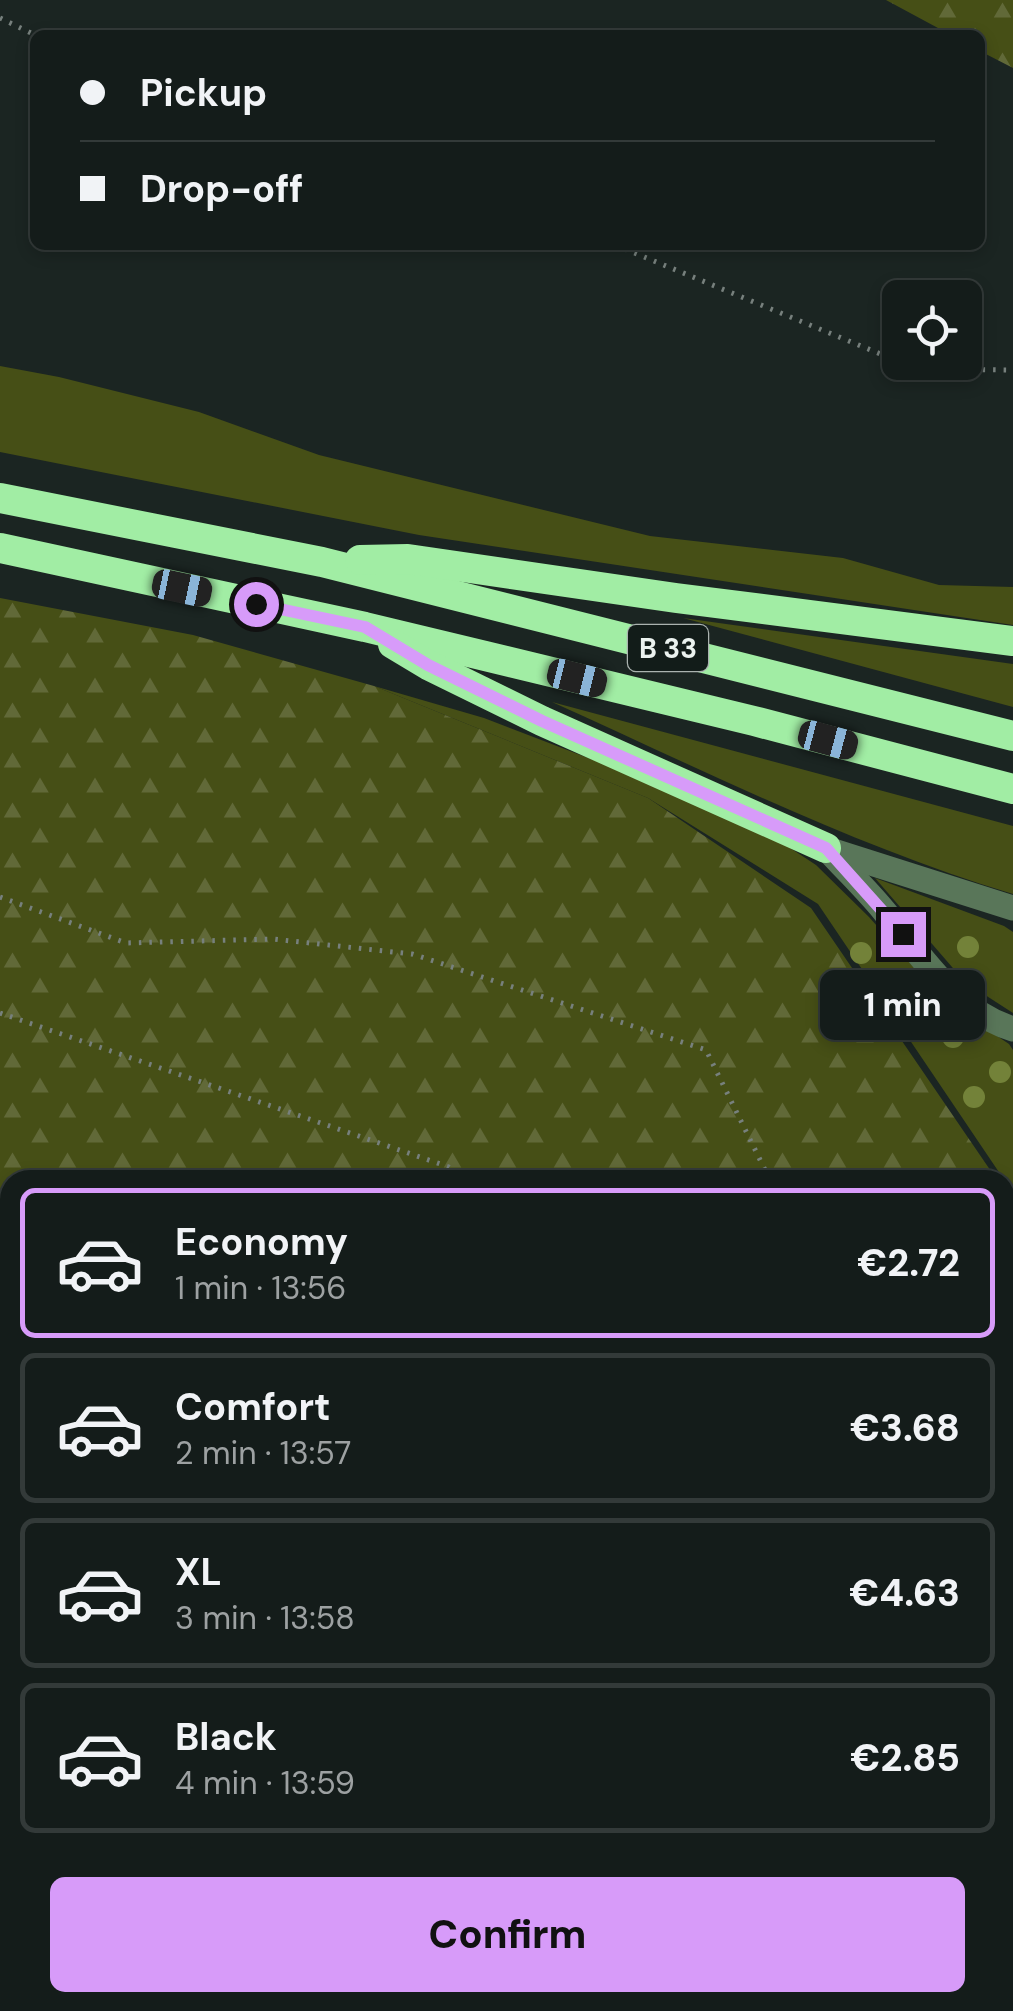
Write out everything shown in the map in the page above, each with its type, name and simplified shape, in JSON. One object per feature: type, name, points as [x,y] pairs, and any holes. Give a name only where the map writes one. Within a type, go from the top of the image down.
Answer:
[{"type":"highway","name":"B 33","points":[[0,498],[322,562],[1013,736]]},
{"type":"highway","name":"B 33","points":[[0,548],[365,627],[754,721],[1013,789]]},
{"type":"highway","points":[[322,562],[408,559],[1013,641]]},
{"type":"highway","points":[[365,627],[428,665],[542,721],[826,848]]},
{"type":"lane","points":[[826,848],[1013,908]]},
{"type":"lane","points":[[826,848],[880,906],[948,990],[998,1024],[1013,1028]]},
{"type":"path","points":[[0,18],[30,33]]},
{"type":"path","points":[[627,250],[882,355]]},
{"type":"path","points":[[982,370],[1013,370]]},
{"type":"path","points":[[0,897],[126,943],[274,939],[412,954],[706,1050],[765,1170]]},
{"type":"path","points":[[0,1013],[453,1170]]},
{"type":"green space","points":[[886,0],[1013,0],[1013,68],[985,54],[985,30],[942,30]]},
{"type":"green space","points":[[0,366],[199,412],[319,455],[650,536],[843,558],[939,585],[1013,587],[1013,625],[419,535],[0,452]]},
{"type":"green space","points":[[0,598],[193,635],[374,686],[648,798],[811,908],[990,1170],[0,1170]]},
{"type":"green space","points":[[683,618],[1013,664],[1013,707]]},
{"type":"green space","points":[[374,686],[484,718],[656,784],[775,838],[816,865],[942,999],[1013,1050],[1013,1170],[997,1170],[818,904],[648,798]]},
{"type":"green space","points":[[552,702],[1013,826],[1013,894],[837,830]]},
{"type":"green space","points":[[875,878],[1013,932],[1013,1013],[965,982]]},
{"type":"route","points":[[256,604],[365,627],[428,665],[542,721],[826,848],[903,934]]}]
